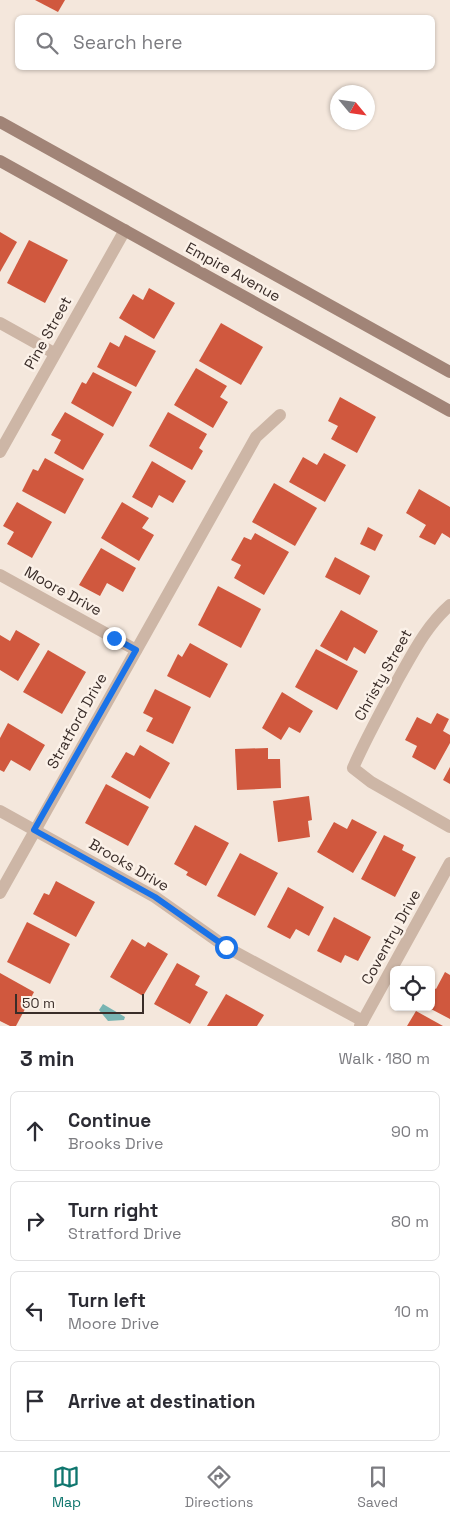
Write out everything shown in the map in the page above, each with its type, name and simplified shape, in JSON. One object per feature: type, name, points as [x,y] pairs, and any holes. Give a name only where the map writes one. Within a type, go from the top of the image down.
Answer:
[{"type":"main road","name":"Empire Avenue","points":[[0,122],[450,372]]},
{"type":"main road","name":"Empire Avenue","points":[[0,161],[450,411]]},
{"type":"street","name":"Pine Street","points":[[0,452],[54,353],[125,230]]},
{"type":"street","points":[[0,323],[54,353]]},
{"type":"street","name":"Stratford Drive","points":[[0,893],[256,437],[280,415]]},
{"type":"street","name":"Moore Drive","points":[[0,575],[136,650]]},
{"type":"street","name":"Christy Street","points":[[450,605],[434,619],[421,638],[366,739],[353,768],[371,782],[450,827]]},
{"type":"street","name":"Brooks Drive","points":[[0,811],[155,897],[226,947],[361,1023]]},
{"type":"street","name":"Coventry Drive","points":[[361,1023],[450,863]]},
{"type":"water","points":[[103,1004],[125,1017],[124,1020],[108,1021],[99,1010]]},
{"type":"building","points":[[35,0],[65,0],[58,12]]},
{"type":"building","points":[[0,232],[17,242],[0,272]]},
{"type":"building","points":[[29,240],[68,260],[45,303],[7,283]]},
{"type":"building","points":[[149,288],[175,303],[154,339],[119,318],[133,294],[143,300]]},
{"type":"building","points":[[221,323],[263,347],[241,385],[199,361]]},
{"type":"building","points":[[125,335],[156,351],[136,387],[97,367],[110,342],[119,347]]},
{"type":"building","points":[[196,368],[227,386],[220,397],[228,402],[213,428],[174,405]]},
{"type":"building","points":[[93,372],[132,392],[113,427],[71,403],[82,382],[86,384]]},
{"type":"building","points":[[340,397],[376,417],[357,453],[331,439],[338,426],[328,421]]},
{"type":"building","points":[[65,412],[104,434],[83,470],[54,453],[61,440],[51,435]]},
{"type":"building","points":[[168,412],[207,434],[199,448],[203,451],[192,470],[149,446]]},
{"type":"building","points":[[324,453],[346,465],[325,502],[289,482],[303,457],[317,465]]},
{"type":"building","points":[[45,458],[84,479],[65,514],[22,491],[33,469],[38,471]]},
{"type":"building","points":[[152,461],[186,481],[173,503],[159,495],[152,508],[132,497]]},
{"type":"building","points":[[274,483],[317,508],[295,546],[252,522]]},
{"type":"building","points":[[419,489],[450,507],[450,538],[442,533],[435,545],[419,537],[426,525],[406,513]]},
{"type":"building","points":[[17,502],[52,522],[32,558],[7,544],[14,532],[3,526]]},
{"type":"building","points":[[122,502],[149,518],[142,528],[154,535],[139,561],[101,538]]},
{"type":"building","points":[[368,527],[383,535],[375,551],[360,544]]},
{"type":"building","points":[[255,533],[289,552],[264,595],[234,578],[241,565],[231,560],[244,537],[251,540]]},
{"type":"building","points":[[101,548],[136,568],[123,592],[107,583],[100,596],[79,585]]},
{"type":"building","points":[[335,557],[370,576],[360,595],[325,577]]},
{"type":"building","points":[[218,586],[261,609],[241,648],[198,625]]},
{"type":"building","points":[[341,610],[378,631],[365,654],[354,647],[347,661],[320,646]]},
{"type":"building","points":[[16,630],[40,644],[18,681],[0,670],[0,635],[10,641]]},
{"type":"building","points":[[190,643],[228,664],[210,698],[167,676],[178,654],[182,657]]},
{"type":"building","points":[[316,649],[358,671],[337,710],[295,687]]},
{"type":"building","points":[[48,650],[86,672],[62,714],[23,692]]},
{"type":"building","points":[[155,689],[191,707],[173,744],[146,731],[153,718],[143,713]]},
{"type":"building","points":[[282,692],[313,711],[300,733],[289,727],[281,740],[262,728]]},
{"type":"building","points":[[437,713],[449,719],[443,731],[450,735],[450,743],[435,770],[412,757],[417,746],[405,740],[417,717],[431,724]]},
{"type":"building","points":[[8,723],[45,745],[30,771],[11,760],[4,772],[0,770],[0,738]]},
{"type":"building","points":[[140,745],[170,763],[150,799],[111,777],[126,752],[134,756]]},
{"type":"building","points":[[268,748],[268,759],[280,759],[281,788],[237,790],[235,749]]},
{"type":"building","points":[[450,767],[450,784],[443,780]]},
{"type":"building","points":[[106,784],[149,807],[128,846],[85,823]]},
{"type":"building","points":[[309,796],[312,820],[308,821],[310,837],[278,842],[273,801]]},
{"type":"building","points":[[352,819],[377,832],[353,873],[317,852],[334,822],[347,829]]},
{"type":"building","points":[[195,825],[229,843],[206,886],[186,875],[188,872],[174,864]]},
{"type":"building","points":[[384,835],[404,845],[402,850],[416,857],[395,897],[361,879]]},
{"type":"building","points":[[240,853],[278,873],[255,916],[217,896]]},
{"type":"building","points":[[56,881],[95,902],[76,937],[33,914],[44,893],[49,895]]},
{"type":"building","points":[[288,887],[324,907],[309,936],[296,929],[290,939],[267,927]]},
{"type":"building","points":[[334,917],[371,937],[358,961],[345,955],[341,963],[317,951]]},
{"type":"building","points":[[27,922],[70,944],[50,984],[7,962]]},
{"type":"building","points":[[132,939],[145,947],[148,942],[168,954],[143,996],[110,977]]},
{"type":"building","points":[[177,963],[200,976],[195,985],[208,992],[190,1024],[154,1004]]},
{"type":"building","points":[[445,972],[450,975],[450,1019],[435,1011],[436,989]]},
{"type":"building","points":[[0,973],[34,992],[16,1026],[10,1026],[0,1021]]},
{"type":"building","points":[[226,994],[264,1015],[257,1026],[207,1026]]},
{"type":"building","points":[[416,1011],[443,1026],[407,1026]]},
{"type":"route","points":[[114,638],[136,650],[34,830],[155,897],[226,947]]}]
